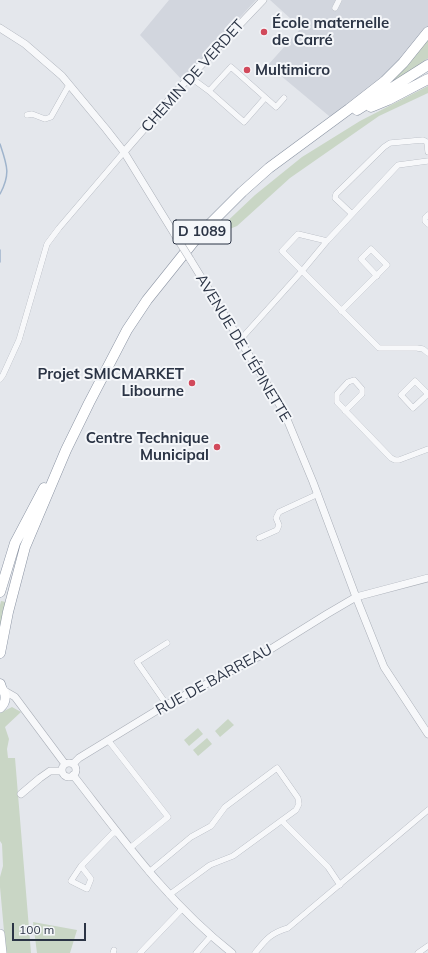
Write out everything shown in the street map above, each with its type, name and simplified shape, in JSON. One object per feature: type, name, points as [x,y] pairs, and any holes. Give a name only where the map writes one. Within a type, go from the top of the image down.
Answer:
[{"type":"highway","points":[[295,150],[384,81],[403,63],[428,32]]},
{"type":"highway","name":"D 1089","points":[[0,653],[8,612],[25,547],[66,450],[114,354],[127,330],[147,300],[204,230],[269,168],[343,118],[428,65]]},
{"type":"highway","points":[[343,118],[388,100],[428,79]]},
{"type":"highway","name":"D 1089","points":[[0,592],[15,543],[46,483],[66,450]]},
{"type":"main road","points":[[1,687],[5,694],[2,706]]},
{"type":"main road","points":[[0,934],[2,953]]},
{"type":"street","name":"CHEMIN DE VERDET","points":[[124,152],[190,77],[263,0]]},
{"type":"street","points":[[335,8],[339,0]]},
{"type":"street","name":"AVENUE DE L'ÉPINETTE","points":[[0,29],[25,44],[62,76],[106,128],[124,152],[284,412],[318,494],[356,597],[384,667],[428,734]]},
{"type":"street","points":[[209,91],[230,67],[276,107],[284,98]]},
{"type":"street","points":[[190,77],[209,91],[244,122],[265,98]]},
{"type":"street","points":[[27,115],[32,114],[45,119],[51,117],[69,85]]},
{"type":"street","points":[[352,214],[335,198],[336,194],[384,146],[390,143],[423,140],[427,142],[428,152]]},
{"type":"street","points":[[0,379],[4,375],[19,340],[47,244],[124,152]]},
{"type":"street","points":[[240,340],[327,241],[398,165],[428,161]]},
{"type":"street","points":[[428,215],[425,218],[425,221],[428,224]]},
{"type":"street","points":[[327,241],[298,234],[282,251],[379,348],[417,348],[424,349],[428,353]]},
{"type":"street","points":[[341,311],[377,276],[388,265],[371,248],[361,259],[377,276]]},
{"type":"street","points":[[345,410],[362,394],[362,389],[354,380],[348,382],[337,394],[337,402],[391,458],[399,460],[428,448]]},
{"type":"street","points":[[415,381],[428,394],[413,408],[400,395],[415,381]]},
{"type":"street","points":[[259,538],[277,530],[279,525],[276,518],[279,512],[318,494]]},
{"type":"street","name":"RUE DE BARREAU","points":[[73,764],[79,758],[167,705],[258,657],[356,597],[428,578]]},
{"type":"street","points":[[167,643],[136,662],[167,705]]},
{"type":"street","points":[[1,687],[15,697],[64,767],[64,774],[67,777],[73,775],[76,770],[73,764],[69,763],[64,767],[50,771],[21,794]]},
{"type":"street","points":[[2,706],[13,704],[22,708]]},
{"type":"street","points":[[108,740],[168,817],[130,848]]},
{"type":"street","points":[[149,872],[191,837],[211,826],[225,807],[277,768],[298,798],[299,804],[296,810],[233,856],[210,865],[169,896]]},
{"type":"street","points":[[73,775],[169,896],[211,936],[232,953]]},
{"type":"street","points":[[254,953],[266,939],[273,934],[288,928],[428,810]]},
{"type":"street","points":[[282,821],[328,867],[340,885]]},
{"type":"street","points":[[82,866],[113,833],[118,833]]},
{"type":"street","points":[[140,953],[182,909]]},
{"type":"street","points":[[196,953],[211,936]]},
{"type":"street","points":[[418,953],[428,946]]},
{"type":"shaded area","points":[[169,0],[256,0],[182,80],[140,35]]},
{"type":"shaded area","points":[[270,0],[428,0],[428,59],[335,121],[268,65],[301,28]]},
{"type":"green space","points":[[428,36],[428,58],[388,87],[386,84]]},
{"type":"green space","points":[[428,86],[428,93],[379,116],[290,178],[237,226],[217,234],[218,230],[255,195],[302,157],[360,121]]},
{"type":"green space","points":[[1,601],[6,602],[0,630],[0,605]]},
{"type":"green space","points":[[12,707],[21,712],[5,727],[9,739],[7,749],[8,758],[15,758],[31,953],[6,953],[0,887],[0,877],[3,866],[2,844],[0,841],[0,713]]},
{"type":"green space","points":[[228,719],[234,725],[220,737],[215,731]]},
{"type":"green space","points":[[198,728],[203,734],[189,746],[184,740]]},
{"type":"green space","points":[[207,738],[212,744],[198,756],[193,750]]},
{"type":"green space","points":[[33,922],[77,930],[70,953],[37,953]]},
{"type":"waterway","points":[[0,144],[7,169],[6,181],[0,194]]},
{"type":"waterway","points":[[0,250],[0,262]]},
{"type":"place","name":"École maternelle de Carré","points":[[264,32]]},
{"type":"place","name":"Multimicro","points":[[247,70]]},
{"type":"place","name":"Projet SMICMARKET Libourne","points":[[192,383]]},
{"type":"place","name":"Centre Technique Municipal","points":[[217,447]]}]
